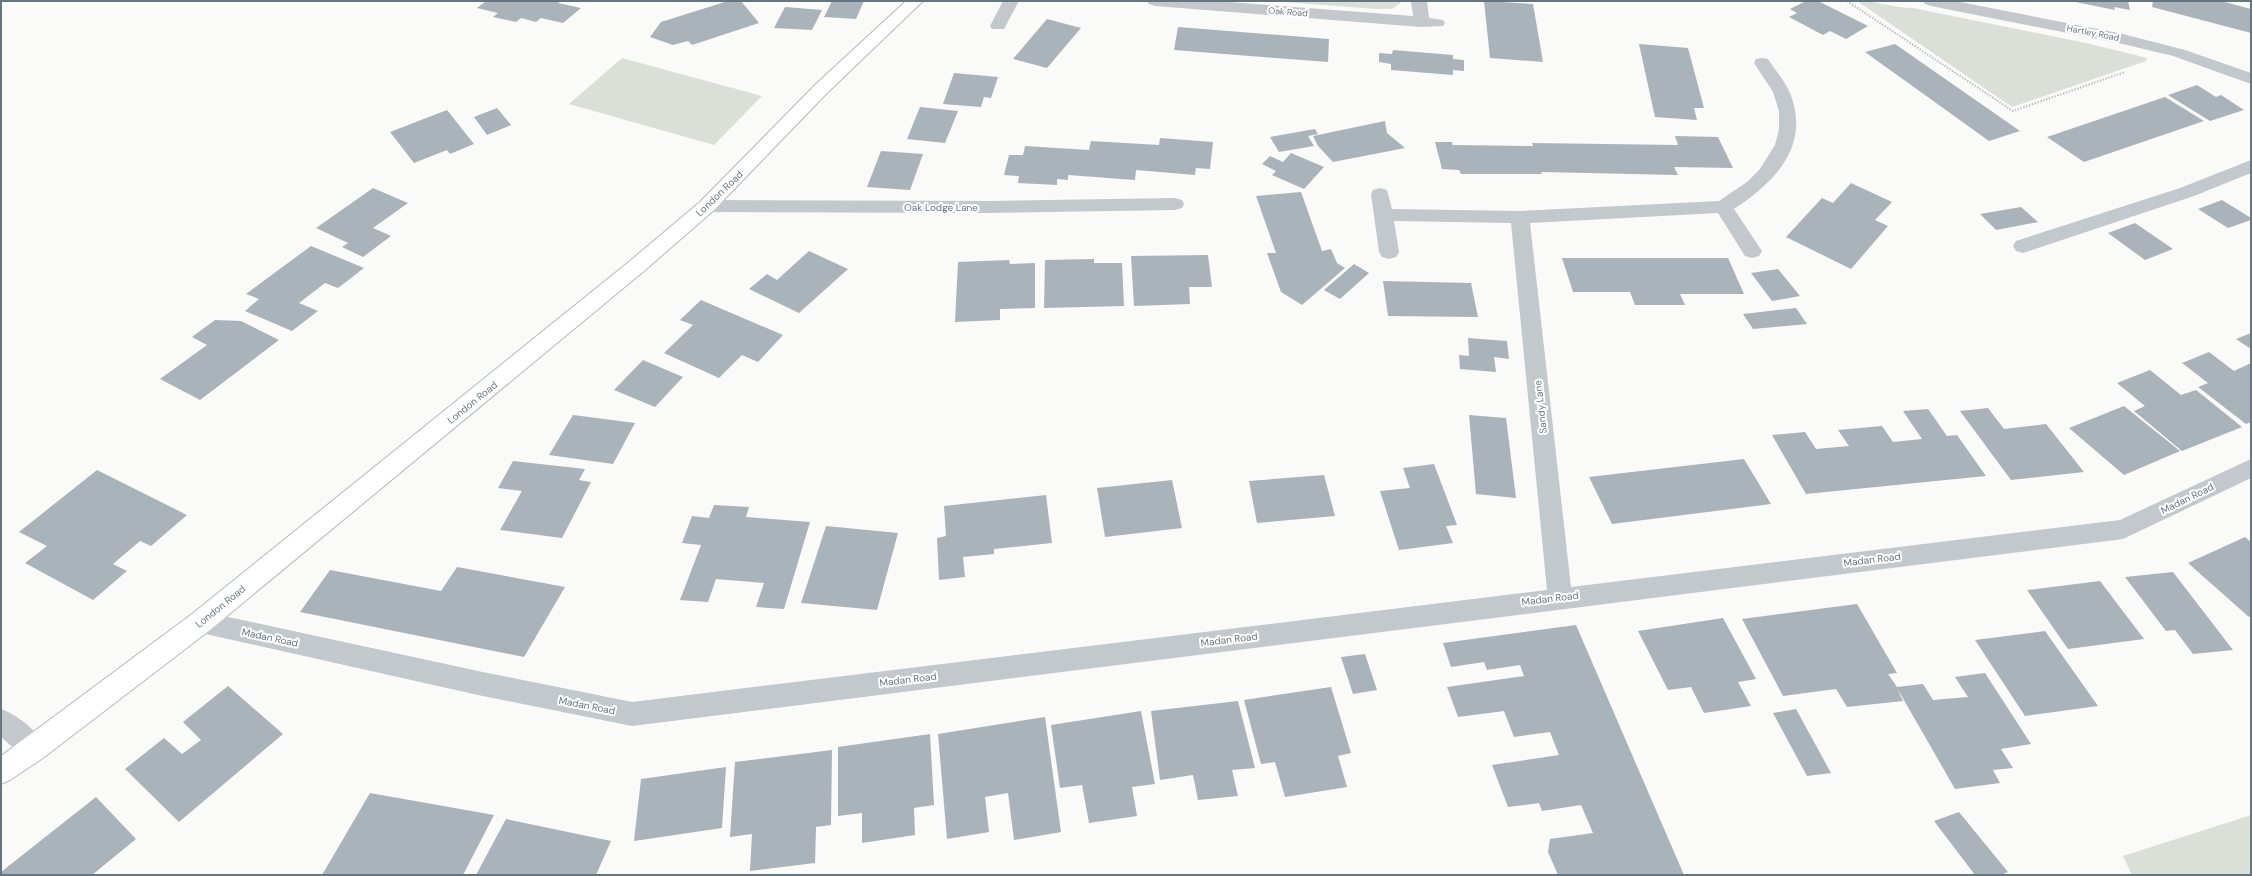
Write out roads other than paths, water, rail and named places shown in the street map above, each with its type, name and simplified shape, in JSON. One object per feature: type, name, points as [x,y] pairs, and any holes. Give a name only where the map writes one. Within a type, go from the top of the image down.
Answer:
[{"type":"street","name":"London Road","points":[[1,771],[34,749],[201,622],[524,359],[707,206],[821,89],[916,1]]},
{"type":"street","points":[[998,26],[1011,1]]},
{"type":"street","name":"Oak Road","points":[[1155,1],[1437,24]]},
{"type":"street","points":[[1419,1],[1421,22]]},
{"type":"street","name":"Hartley Road","points":[[1931,1],[2123,39],[2179,53],[2251,79]]},
{"type":"street","points":[[1384,215],[1520,217],[1723,207],[1749,192],[1781,155],[1790,124],[1781,92],[1762,63]]},
{"type":"street","points":[[2024,246],[2188,192],[2251,166]]},
{"type":"street","points":[[1380,194],[1389,252]]},
{"type":"street","name":"Oak Lodge Lane","points":[[707,206],[990,207],[1176,204]]},
{"type":"street","points":[[1723,207],[1752,251]]},
{"type":"street","name":"Sandy Lane","points":[[1520,217],[1560,597]]},
{"type":"street","name":"Madan Road","points":[[201,622],[478,683],[632,714],[1560,597],[2123,529],[2251,468]]},
{"type":"street","points":[[1,721],[34,749]]}]
